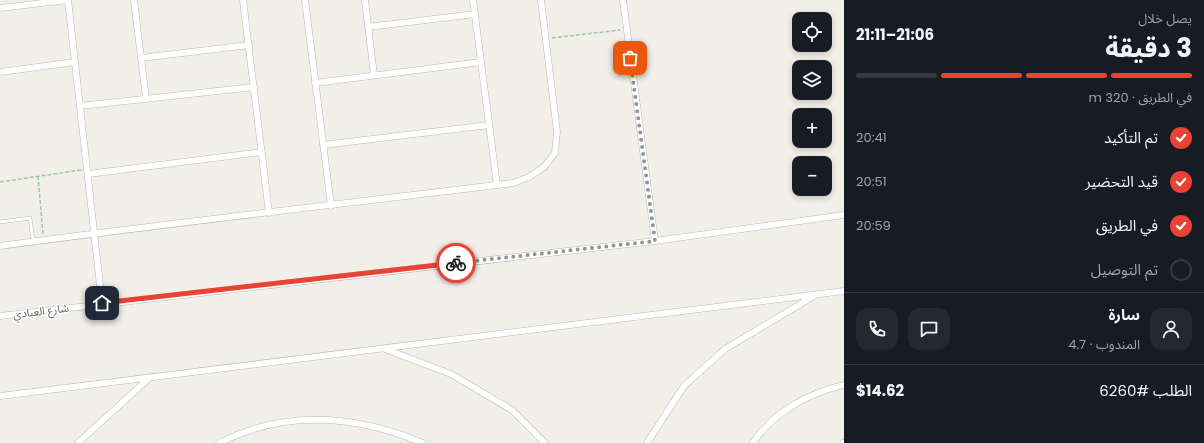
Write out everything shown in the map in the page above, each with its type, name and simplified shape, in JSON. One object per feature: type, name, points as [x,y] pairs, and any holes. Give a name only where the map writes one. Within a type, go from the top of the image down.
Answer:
[{"type":"street","points":[[0,8],[68,0],[102,303]]},
{"type":"street","points":[[134,0],[146,99]]},
{"type":"street","points":[[243,0],[269,213]]},
{"type":"street","points":[[305,0],[331,206]]},
{"type":"street","points":[[365,0],[374,75]]},
{"type":"street","points":[[473,0],[497,185]]},
{"type":"street","points":[[0,246],[95,233],[331,206],[513,183],[530,177],[544,167],[555,153],[557,132],[542,0]]},
{"type":"street","points":[[623,0],[655,241]]},
{"type":"street","points":[[368,27],[475,14]]},
{"type":"street","points":[[141,58],[249,45]]},
{"type":"street","points":[[0,72],[75,62]]},
{"type":"street","points":[[315,83],[481,62]]},
{"type":"street","points":[[80,106],[254,87]]},
{"type":"street","points":[[323,145],[489,125]]},
{"type":"street","points":[[88,171],[262,152]]},
{"type":"street","name":"شارع العبادي","points":[[0,316],[102,303],[655,241],[844,215]]},
{"type":"street","points":[[0,396],[148,379],[844,291]]},
{"type":"street","points":[[647,443],[684,386],[725,349],[818,294]]},
{"type":"street","points":[[384,348],[451,374],[512,410],[545,443]]},
{"type":"street","points":[[78,443],[148,379]]},
{"type":"street","points":[[753,443],[774,419],[794,404],[818,392],[844,385]]},
{"type":"street","points":[[219,443],[233,436],[271,424],[307,419],[346,421],[376,427],[423,443]]},
{"type":"lane","points":[[0,222],[30,218],[33,241]]},
{"type":"path","points":[[546,39],[626,29]]},
{"type":"path","points":[[0,182],[38,176],[88,171]]},
{"type":"path","points":[[38,176],[44,240]]},
{"type":"way so far","points":[[456,263],[655,241],[630,58]]},
{"type":"route","points":[[102,303],[456,263]]}]
